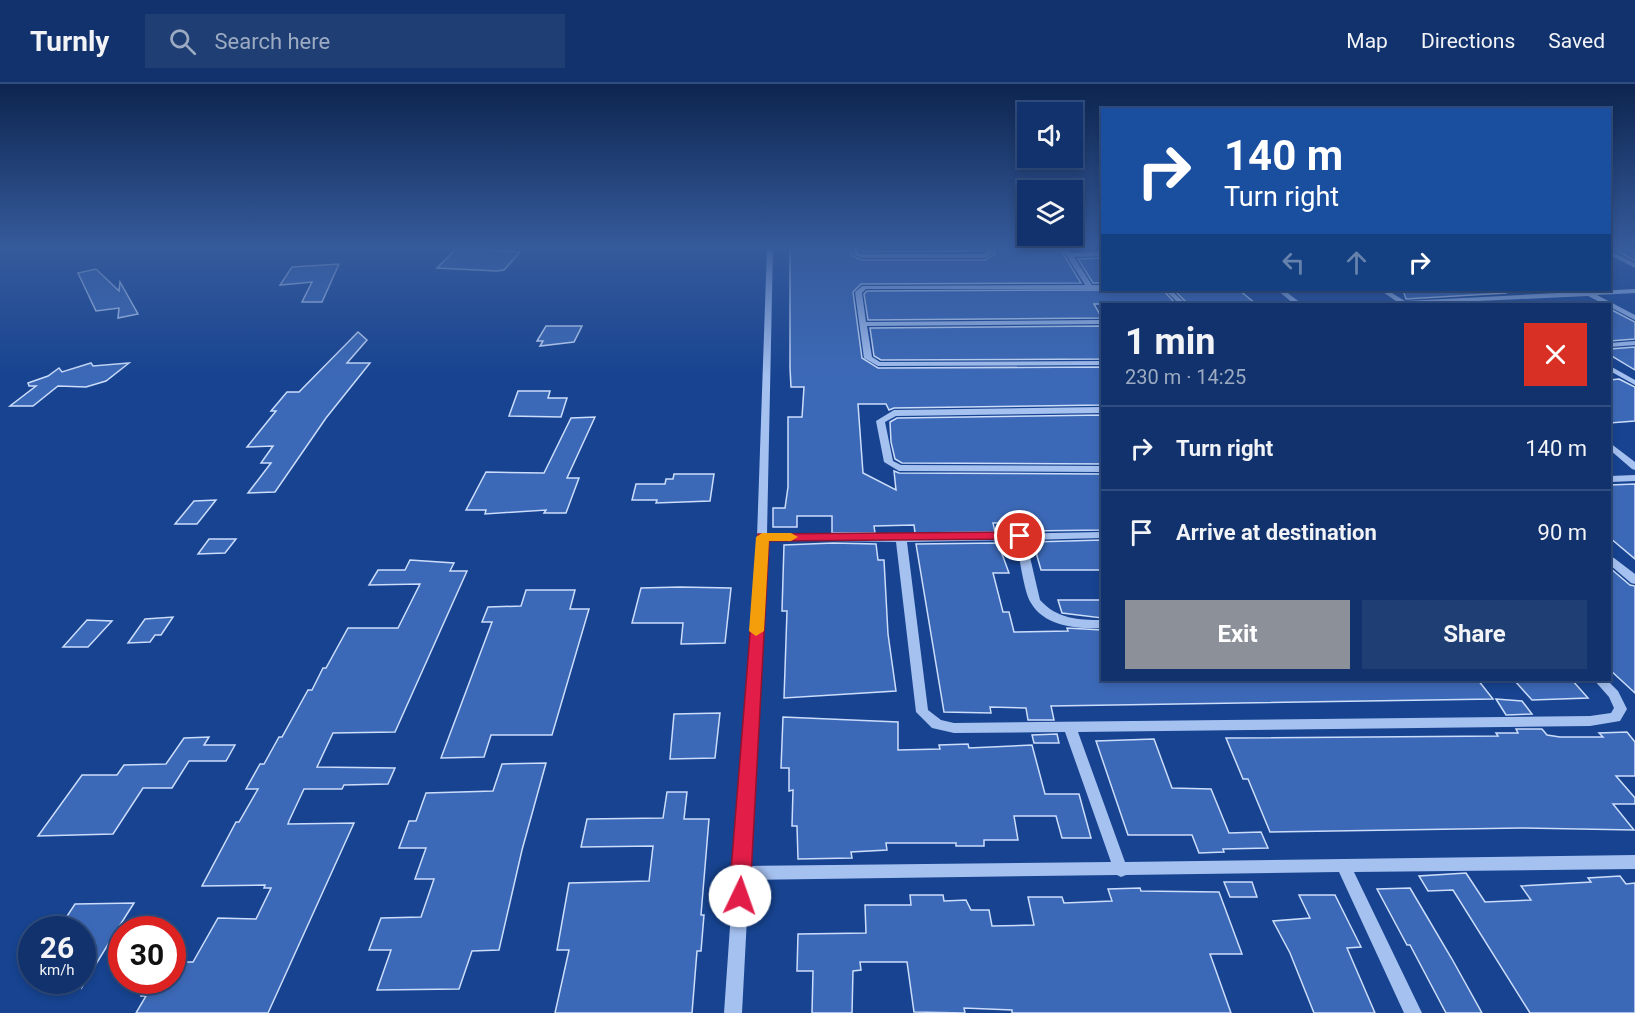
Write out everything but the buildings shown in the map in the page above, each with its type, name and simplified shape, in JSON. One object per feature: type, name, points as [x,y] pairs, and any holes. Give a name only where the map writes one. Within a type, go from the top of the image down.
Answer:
[{"type":"street","points":[[733,1013],[762,537],[769,290]]},
{"type":"street","points":[[860,290],[858,292],[868,358],[878,364],[1101,363]]},
{"type":"street","points":[[1169,291],[1181,303]]},
{"type":"street","points":[[1281,291],[1297,303]]},
{"type":"street","points":[[1385,291],[1404,303],[1586,291],[1635,291]]},
{"type":"street","points":[[1481,291],[1494,298]]},
{"type":"street","points":[[1586,291],[1608,303]]},
{"type":"street","points":[[1611,305],[1635,318]]},
{"type":"street","points":[[863,324],[1101,322]]},
{"type":"street","points":[[1611,345],[1635,343]]},
{"type":"street","points":[[1611,369],[1635,383]]},
{"type":"street","points":[[1101,410],[894,413],[880,421],[889,462],[899,468],[1101,469]]},
{"type":"street","points":[[1611,447],[1635,467]]},
{"type":"street","points":[[1611,479],[1635,478]]},
{"type":"street","points":[[762,537],[901,538],[1101,535]]},
{"type":"street","points":[[1020,536],[1035,601],[1041,610],[1052,617],[1070,622],[1101,624]]},
{"type":"street","points":[[901,538],[922,712],[928,719],[954,728],[1590,721],[1615,717],[1621,709],[1614,694],[1601,681]]},
{"type":"street","points":[[1611,561],[1635,580]]},
{"type":"street","points":[[1070,727],[1121,870]]},
{"type":"street","points":[[741,873],[1635,862]]},
{"type":"street","points":[[1343,865],[1413,1013]]},
{"type":"slow traffic","points":[[756,631],[762,537],[791,537]]},
{"type":"route","points":[[740,896],[762,537],[1020,536]]}]
